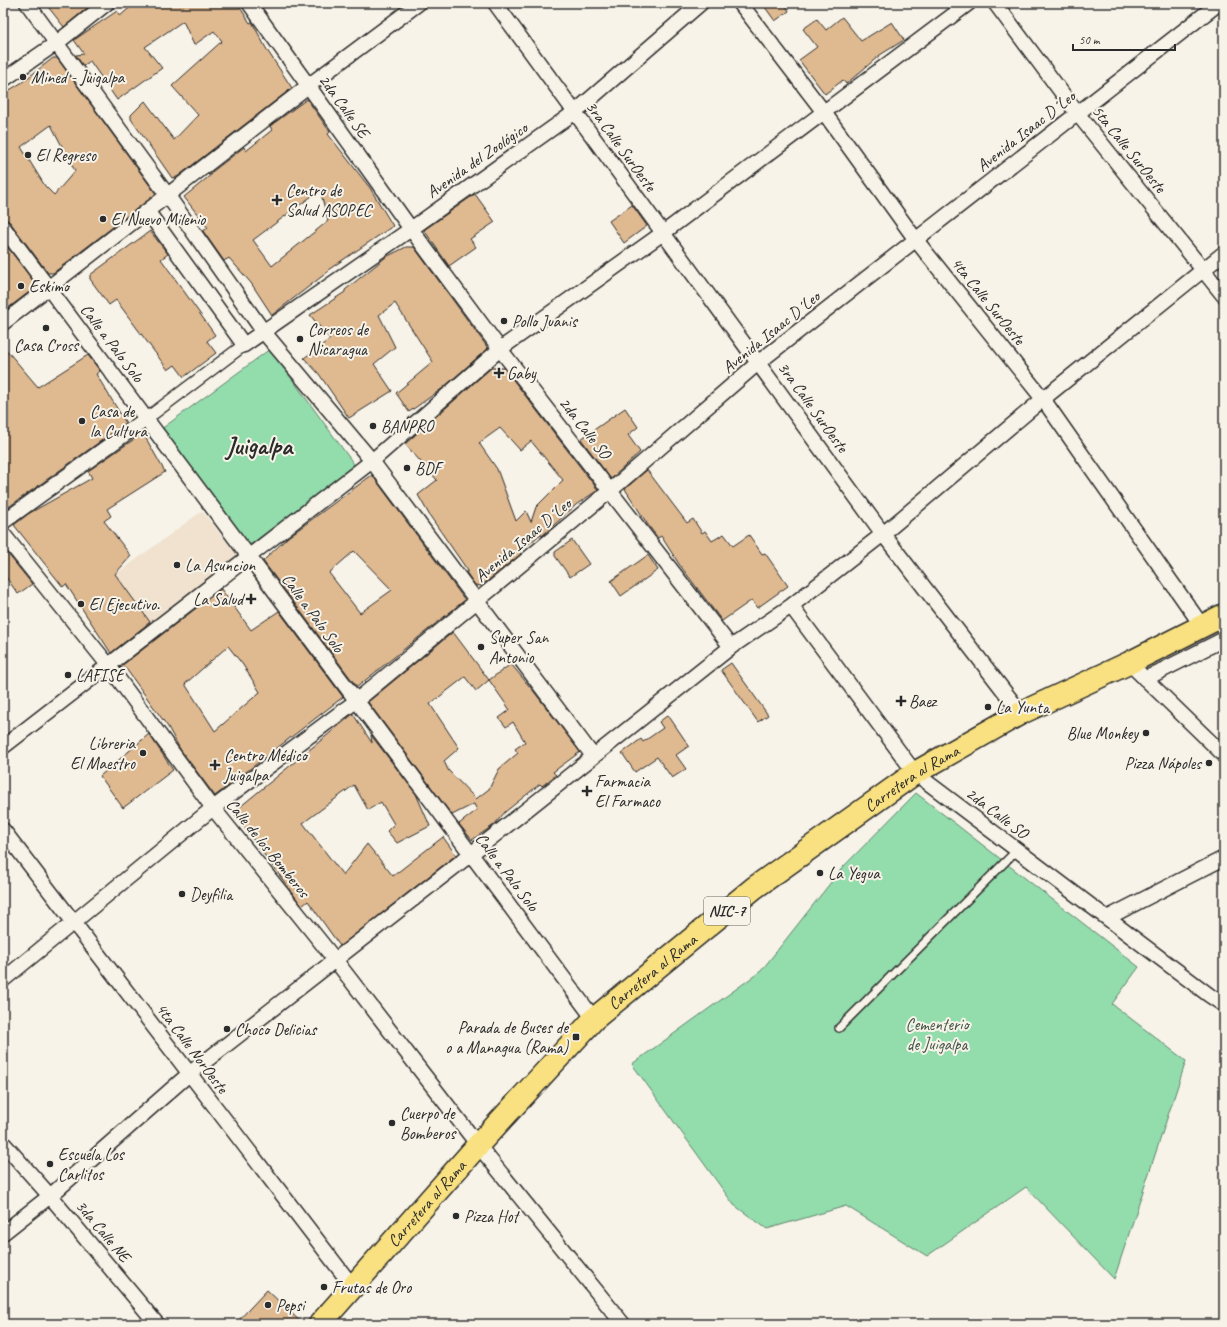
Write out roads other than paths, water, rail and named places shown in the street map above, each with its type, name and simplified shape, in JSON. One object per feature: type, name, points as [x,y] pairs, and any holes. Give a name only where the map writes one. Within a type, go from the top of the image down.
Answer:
[{"type":"highway","name":"Carretera al Rama","points":[[320,1324],[478,1145],[594,1019],[754,888],[915,773],[1021,713],[1129,663],[1224,615]]},
{"type":"street","points":[[27,3],[58,42],[263,331],[372,461],[593,756]]},
{"type":"street","points":[[3,80],[58,42],[107,3]]},
{"type":"street","name":"2da Calle SE","points":[[249,3],[411,229]]},
{"type":"street","points":[[3,323],[148,212],[308,86],[418,3]]},
{"type":"street","name":"3ra Calle SurOeste","points":[[495,3],[662,233],[759,362],[883,534],[1021,713]]},
{"type":"street","name":"Avenida del Zoológico","points":[[244,345],[411,229],[575,112],[701,3]]},
{"type":"street","name":"4ta Calle SurOeste","points":[[740,3],[823,111],[916,240],[1043,399],[1202,626]]},
{"type":"street","points":[[3,747],[372,461],[500,349],[662,233],[969,3]]},
{"type":"street","name":"5ta Calle SurOeste","points":[[995,3],[1077,113],[1224,296]]},
{"type":"street","name":"Avenida Isaac D´Leo","points":[[3,980],[213,808],[356,701],[611,490],[759,362],[1219,3]]},
{"type":"street","points":[[3,522],[146,419],[244,345],[148,212]]},
{"type":"street","name":"Calle a Palo Solo","points":[[3,227],[594,1019]]},
{"type":"street","name":"2da Calle SO","points":[[411,229],[500,349],[611,490],[731,648]]},
{"type":"street","points":[[3,1233],[50,1196],[189,1074],[336,961],[731,648],[791,606],[883,534],[1043,399],[1224,253]]},
{"type":"street","name":"Calle de los Bomberos","points":[[3,534],[109,666],[213,808],[336,961],[478,1145],[623,1324]]},
{"type":"street","name":"2da Calle SO","points":[[791,606],[915,773],[1016,851],[1209,995],[1224,1004]]},
{"type":"street","points":[[1145,678],[1224,639]]},
{"type":"street","points":[[1129,663],[1224,755]]},
{"type":"street","name":"4ta Calle NorOeste","points":[[3,830],[353,1287]]},
{"type":"street","points":[[1107,918],[1224,858]]},
{"type":"street","name":"3da Calle NE","points":[[3,1143],[50,1196],[158,1324]]},
{"type":"lane","points":[[839,1028],[1016,851]]},
{"type":"place","name":"Mined - Juigalpa","points":[[23,77]]},
{"type":"place","name":"El Regreso","points":[[28,155]]},
{"type":"place","name":"Centro de Salud ASOPEC","points":[[277,200]]},
{"type":"place","name":"El Nuevo Milenio","points":[[103,219]]},
{"type":"place","name":"Eskimo","points":[[21,286]]},
{"type":"place","name":"Pollo Juanis","points":[[504,321]]},
{"type":"place","name":"Casa Cross","points":[[46,328]]},
{"type":"place","name":"Correos de Nicaragua","points":[[300,339]]},
{"type":"place","name":"Gaby","points":[[499,373]]},
{"type":"place","name":"Casa de la Cultura","points":[[82,421]]},
{"type":"place","name":"BANPRO","points":[[373,426]]},
{"type":"place","name":"BDF","points":[[407,468]]},
{"type":"place","name":"La Asuncion","points":[[177,565]]},
{"type":"place","name":"La Salud","points":[[251,599]]},
{"type":"place","name":"El Ejecutivo.","points":[[81,604]]},
{"type":"place","name":"Super San Antonio","points":[[481,647]]},
{"type":"place","name":"LAFISE","points":[[68,675]]},
{"type":"place","name":"Baez","points":[[901,701]]},
{"type":"place","name":"La Yunta","points":[[988,707]]},
{"type":"place","name":"Blue Monkey","points":[[1146,733]]},
{"type":"place","name":"Libreria El Maestro","points":[[143,753]]},
{"type":"place","name":"Pizza Nápoles","points":[[1209,763]]},
{"type":"place","name":"Centro Médico Juigalpa","points":[[215,765]]},
{"type":"place","name":"Farmacia El Farmaco","points":[[587,791]]},
{"type":"place","name":"La Yegua","points":[[820,873]]},
{"type":"place","name":"Deyfilia","points":[[182,894]]},
{"type":"place","name":"Choco Delicias","points":[[227,1029]]},
{"type":"place","name":"Parada de Buses de o a Managua (Rama)","points":[[576,1037]]},
{"type":"place","name":"Cuerpo de Bomberos","points":[[392,1123]]},
{"type":"place","name":"Escuela Los Carlitos","points":[[50,1164]]},
{"type":"place","name":"Pizza Hot","points":[[456,1216]]},
{"type":"place","name":"Frutas de Oro","points":[[324,1287]]},
{"type":"place","name":"Pepsi","points":[[268,1305]]},
{"type":"district","name":"Juigalpa","points":[[259,446]]},
{"type":"park label","name":"Cementerio de Juigalpa","points":[[937,1034]]}]
